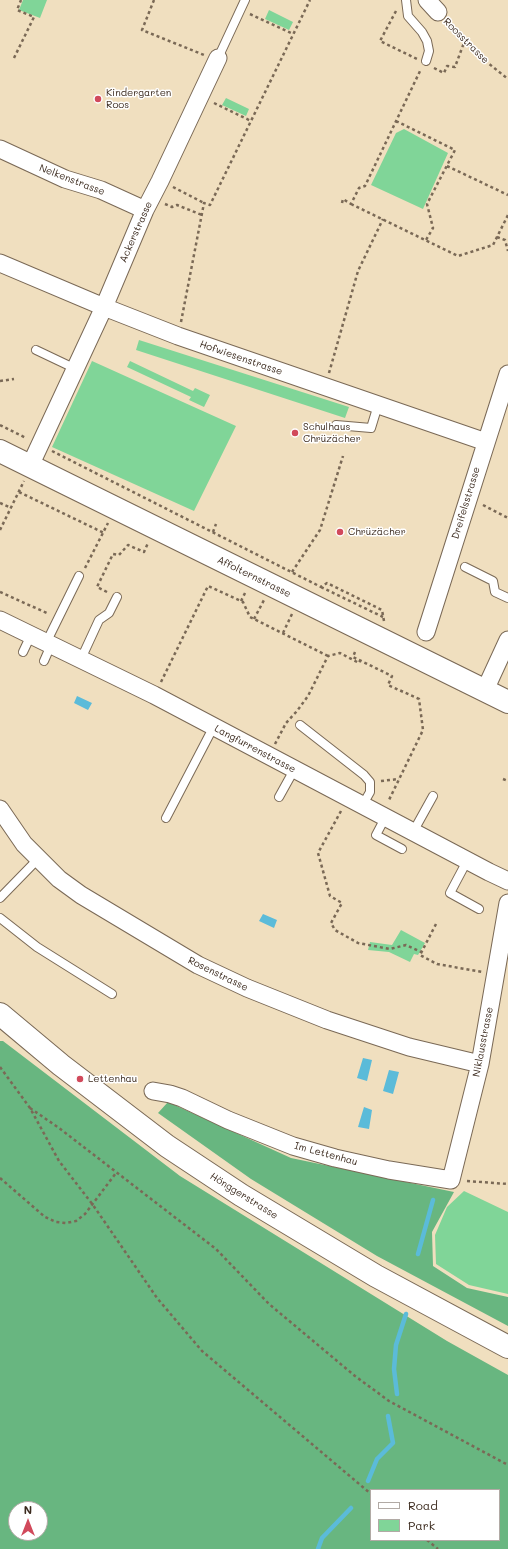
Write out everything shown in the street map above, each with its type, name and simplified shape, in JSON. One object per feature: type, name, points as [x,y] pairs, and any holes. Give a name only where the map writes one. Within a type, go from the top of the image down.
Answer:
[{"type":"main road","name":"Affolternstrasse","points":[[0,451],[337,619],[508,702]]},
{"type":"main road","name":"Hönggerstrasse","points":[[0,1014],[61,1065],[167,1146],[241,1195],[376,1276],[508,1347]]},
{"type":"street","name":"Ackerstrasse","points":[[30,466],[104,307],[148,204],[201,97],[218,59]]},
{"type":"street","name":"Nelkenstrasse","points":[[0,149],[65,179],[148,204]]},
{"type":"street","name":"Hofwiesenstrasse","points":[[0,263],[104,307],[178,336],[486,442]]},
{"type":"street","name":"Dreifelsstrasse","points":[[426,632],[508,374]]},
{"type":"street","name":"Langfurrenstrasse","points":[[0,620],[154,695],[362,806],[508,881]]},
{"type":"street","points":[[485,690],[508,640]]},
{"type":"street","name":"Rosenstrasse","points":[[0,809],[16,833],[38,859],[59,879],[81,895],[124,922],[198,965],[303,1012],[409,1047],[480,1064]]},
{"type":"street","name":"Niklausstrasse","points":[[451,1180],[480,1064],[508,903]]},
{"type":"street","name":"Im Lettenhau","points":[[153,1091],[182,1098],[228,1120],[294,1146],[335,1158],[389,1170],[451,1180]]},
{"type":"lane","name":"Ackerstrasse","points":[[218,59],[245,0]]},
{"type":"lane","points":[[406,0],[408,16],[422,32],[427,41],[429,51],[425,62]]},
{"type":"lane","points":[[36,350],[76,369]]},
{"type":"lane","points":[[336,425],[372,428],[378,405]]},
{"type":"lane","points":[[465,567],[493,581],[495,592],[508,598]]},
{"type":"lane","points":[[24,652],[43,641],[58,618],[78,576]]},
{"type":"lane","points":[[81,660],[99,620],[109,613],[117,597]]},
{"type":"lane","points":[[43,641],[44,661]]},
{"type":"lane","points":[[300,725],[364,775],[370,782],[370,792],[362,806]]},
{"type":"lane","points":[[166,818],[214,726]]},
{"type":"lane","points":[[279,797],[294,770]]},
{"type":"lane","points":[[413,832],[432,796]]},
{"type":"lane","points":[[383,817],[376,835],[402,849]]},
{"type":"lane","points":[[0,898],[38,859]]},
{"type":"lane","points":[[467,861],[450,893],[479,909]]},
{"type":"lane","points":[[0,918],[38,947],[112,994]]},
{"type":"path","points":[[14,58],[34,17],[17,10],[21,0]]},
{"type":"path","points":[[154,0],[142,30],[218,59]]},
{"type":"path","points":[[160,181],[210,206],[310,0]]},
{"type":"path","name":"Roosstrasse","points":[[432,6],[483,59],[508,79]]},
{"type":"path","points":[[241,9],[293,34]]},
{"type":"path","points":[[351,204],[359,188],[365,186],[425,62]]},
{"type":"path","points":[[201,97],[251,120]]},
{"type":"path","points":[[396,121],[455,150],[428,204],[432,228],[426,240]]},
{"type":"path","points":[[447,166],[508,195]]},
{"type":"path","points":[[342,203],[343,200],[458,256],[493,245],[508,215]]},
{"type":"path","points":[[178,336],[204,203]]},
{"type":"path","points":[[148,204],[172,207],[177,205],[202,215]]},
{"type":"path","points":[[325,387],[358,271],[383,219]]},
{"type":"path","points":[[497,237],[504,240],[508,250]]},
{"type":"path","points":[[0,381],[14,379]]},
{"type":"path","points":[[0,425],[384,617]]},
{"type":"path","points":[[292,572],[320,530],[343,456]]},
{"type":"path","points":[[0,530],[30,466]]},
{"type":"path","points":[[19,492],[104,532]]},
{"type":"path","points":[[468,498],[508,518]]},
{"type":"path","points":[[0,503],[11,508]]},
{"type":"path","points":[[78,576],[83,572],[108,523]]},
{"type":"path","points":[[212,532],[216,524]]},
{"type":"path","points":[[117,597],[97,587],[113,554],[119,555],[128,545],[144,552],[148,543]]},
{"type":"path","points":[[322,587],[327,583],[382,610],[384,621],[391,624]]},
{"type":"path","points":[[154,695],[208,586],[241,601],[250,617],[328,656],[340,653],[359,663],[360,660]]},
{"type":"path","points":[[241,601],[246,591]]},
{"type":"path","points":[[0,592],[58,618]]},
{"type":"path","points":[[254,619],[264,600]]},
{"type":"path","points":[[283,633],[292,614]]},
{"type":"path","points":[[355,652],[353,657],[392,676],[388,685],[418,699],[423,730],[383,817]]},
{"type":"path","points":[[269,756],[286,723],[308,696],[328,656]]},
{"type":"path","points":[[370,782],[400,778]]},
{"type":"path","points":[[503,779],[508,782]]},
{"type":"path","points":[[341,811],[318,853],[330,896],[342,903],[331,923],[334,930],[358,943],[390,949],[406,945],[421,952],[420,955],[437,964],[496,975]]},
{"type":"path","points":[[421,952],[436,924]]},
{"type":"path","points":[[0,1067],[30,1108],[59,1161],[92,1205],[157,1298],[202,1351],[370,1493]]},
{"type":"path","points":[[30,1108],[59,1128],[216,1249],[269,1304],[355,1376],[389,1401],[508,1465]]},
{"type":"path","points":[[0,1178],[45,1217],[56,1222],[66,1223],[76,1221],[85,1214],[116,1173]]},
{"type":"path","points":[[451,1180],[508,1184]]},
{"type":"path","points":[[428,1541],[438,1549]]},
{"type":"green space","points":[[23,0],[47,0],[40,18],[19,10]]},
{"type":"green space","points":[[269,10],[293,22],[289,30],[265,19]]},
{"type":"green space","points":[[226,98],[249,109],[246,116],[222,105]]},
{"type":"green space","points":[[404,129],[448,153],[423,209],[371,185],[396,133]]},
{"type":"green space","points":[[139,340],[349,407],[345,418],[136,350]]},
{"type":"green space","points":[[92,361],[236,426],[194,511],[52,447]]},
{"type":"green space","points":[[130,361],[193,391],[195,388],[210,395],[204,407],[189,400],[191,397],[127,367]]},
{"type":"green space","points":[[401,930],[425,943],[418,955],[414,954],[410,962],[389,952],[368,950],[370,942],[392,945]]},
{"type":"green space","points":[[0,1041],[3,1041],[180,1176],[447,1341],[508,1375],[508,1549],[0,1549]]},
{"type":"green space","points":[[168,1102],[291,1158],[454,1192],[432,1232],[433,1266],[467,1288],[508,1297],[508,1326],[377,1256],[251,1179],[158,1113]]},
{"type":"green space","points":[[464,1191],[508,1212],[508,1294],[469,1285],[436,1264],[435,1235],[447,1207]]},
{"type":"water","points":[[77,696],[92,703],[88,710],[74,703]]},
{"type":"water","points":[[263,914],[277,920],[274,928],[259,921]]},
{"type":"water","points":[[363,1058],[372,1060],[367,1081],[357,1078]]},
{"type":"water","points":[[389,1070],[399,1072],[393,1094],[383,1091]]},
{"type":"water","points":[[364,1107],[372,1110],[369,1129],[358,1127]]},
{"type":"waterway","points":[[418,1254],[433,1200]]},
{"type":"waterway","points":[[397,1394],[394,1369],[396,1345],[406,1314]]},
{"type":"waterway","points":[[368,1481],[377,1459],[393,1443],[388,1416]]},
{"type":"waterway","points":[[318,1549],[322,1538],[351,1508]]},
{"type":"place","name":"Kindergarten Roos","points":[[98,99]]},
{"type":"place","name":"Schulhaus Chrüzächer","points":[[295,433]]},
{"type":"place","name":"Chrüzächer","points":[[340,532]]},
{"type":"place","name":"Lettenhau","points":[[80,1079]]}]
